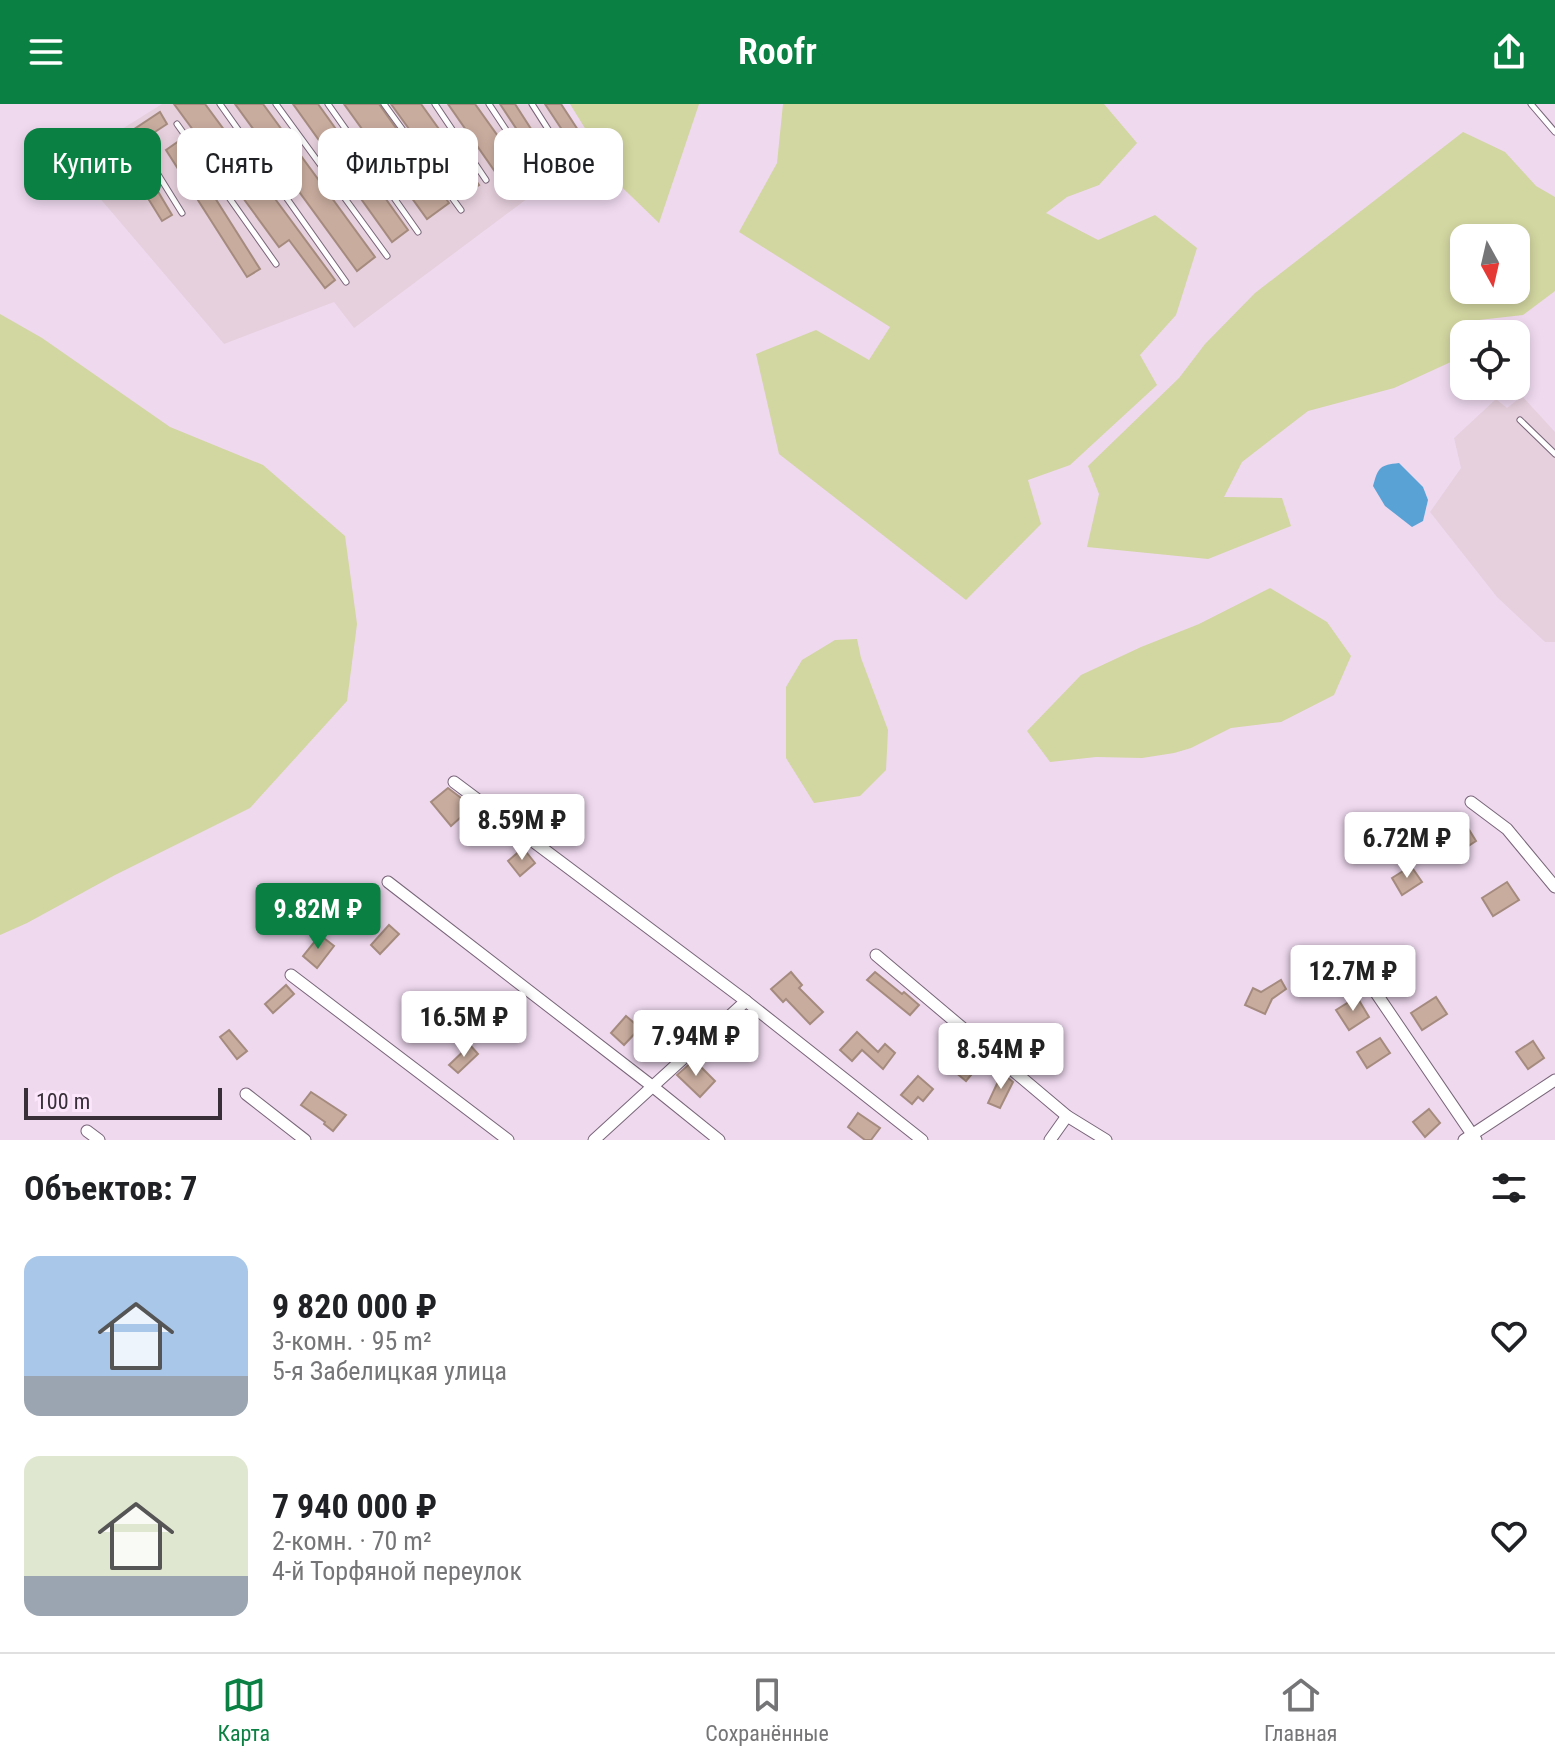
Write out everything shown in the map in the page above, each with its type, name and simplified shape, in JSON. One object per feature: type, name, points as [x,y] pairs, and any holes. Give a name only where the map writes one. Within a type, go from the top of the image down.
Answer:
[{"type":"street","points":[[454,782],[746,1001],[922,1140]]},
{"type":"street","points":[[1471,802],[1507,829],[1555,887]]},
{"type":"street","points":[[388,882],[719,1140]]},
{"type":"street","points":[[876,955],[1067,1116],[1106,1140]]},
{"type":"street","points":[[1357,965],[1471,1138],[1555,1080]]},
{"type":"street","points":[[291,975],[508,1140]]},
{"type":"street","points":[[594,1140],[746,1001]]},
{"type":"street","points":[[246,1094],[305,1140]]},
{"type":"street","points":[[1050,1140],[1067,1116]]},
{"type":"street","points":[[87,1131],[99,1140]]},
{"type":"lane","points":[[220,104],[346,282]]},
{"type":"lane","points":[[276,104],[387,256]]},
{"type":"lane","points":[[328,104],[418,232]]},
{"type":"lane","points":[[384,104],[461,210]]},
{"type":"lane","points":[[435,104],[486,180]]},
{"type":"lane","points":[[489,104],[505,128]]},
{"type":"lane","points":[[532,104],[547,128]]},
{"type":"lane","points":[[1531,104],[1555,132]]},
{"type":"lane","points":[[177,124],[276,264]]},
{"type":"lane","points":[[161,179],[182,213]]},
{"type":"lane","points":[[1520,420],[1555,454]]},
{"type":"shaded area","points":[[162,104],[559,104],[574,128],[494,128],[494,200],[525,200],[354,328],[334,302],[224,344],[101,200],[161,200],[161,128],[124,128]]},
{"type":"shaded area","points":[[1495,400],[1507,408],[1517,400],[1526,400],[1555,432],[1555,642],[1545,642],[1497,597],[1430,512],[1461,468],[1454,438]]},
{"type":"green space","points":[[570,104],[699,104],[659,223],[623,188],[623,128],[585,128]]},
{"type":"green space","points":[[783,104],[1104,104],[1137,143],[1099,185],[1067,197],[1046,213],[1098,240],[1155,215],[1197,248],[1176,315],[1140,355],[1157,385],[1070,465],[1028,480],[1041,524],[966,600],[779,454],[756,354],[816,330],[869,360],[890,327],[739,232],[777,163]]},
{"type":"green space","points":[[1463,132],[1505,152],[1536,186],[1555,197],[1555,291],[1523,315],[1450,320],[1450,362],[1394,388],[1308,411],[1242,462],[1224,497],[1282,498],[1291,526],[1208,559],[1087,547],[1099,494],[1088,466],[1179,378],[1205,344],[1255,293]]},
{"type":"green space","points":[[0,314],[42,338],[170,427],[263,465],[345,536],[357,624],[347,701],[250,808],[0,935]]},
{"type":"green space","points":[[1270,588],[1327,622],[1351,656],[1334,695],[1281,722],[1231,728],[1191,748],[1142,758],[1096,757],[1050,762],[1027,731],[1081,675],[1199,624]]},
{"type":"green space","points":[[857,639],[888,730],[886,770],[860,796],[814,803],[786,758],[786,687],[802,660],[835,640]]},
{"type":"water","points":[[1399,463],[1423,487],[1428,500],[1423,521],[1412,527],[1385,506],[1373,486],[1381,468]]},
{"type":"building","points":[[174,104],[205,104],[223,128],[192,128]]},
{"type":"building","points":[[235,104],[263,104],[281,128],[253,128]]},
{"type":"building","points":[[293,104],[318,104],[335,128],[318,128],[318,139]]},
{"type":"building","points":[[344,104],[379,104],[396,128],[361,128]]},
{"type":"building","points":[[391,104],[421,104],[438,128],[408,128]]},
{"type":"building","points":[[448,104],[475,104],[494,131],[494,170],[478,147],[478,128],[465,128]]},
{"type":"building","points":[[500,104],[515,104],[530,128],[516,128]]},
{"type":"building","points":[[545,104],[561,104],[577,128],[561,128]]},
{"type":"building","points":[[160,112],[167,124],[161,128],[136,128]]},
{"type":"building","points":[[177,142],[177,167],[166,150]]},
{"type":"building","points":[[302,157],[318,179],[318,200],[333,200],[375,257],[357,271],[302,196]]},
{"type":"building","points":[[161,197],[172,215],[162,221],[149,200],[161,200]]},
{"type":"building","points":[[198,200],[216,200],[260,269],[247,277]]},
{"type":"building","points":[[244,200],[276,200],[335,280],[325,288],[289,240],[279,247]]},
{"type":"building","points":[[362,200],[387,200],[408,230],[392,242]]},
{"type":"building","points":[[413,200],[447,200],[449,203],[427,219]]},
{"type":"building","points":[[448,788],[471,808],[451,826],[431,802]]},
{"type":"building","points":[[1468,828],[1476,841],[1447,860],[1439,847]]},
{"type":"building","points":[[523,848],[535,863],[520,876],[508,861]]},
{"type":"building","points":[[1411,866],[1422,882],[1402,895],[1392,878]]},
{"type":"building","points":[[1507,882],[1519,900],[1493,916],[1482,898]]},
{"type":"building","points":[[389,925],[399,934],[380,954],[371,945]]},
{"type":"building","points":[[320,935],[334,946],[317,968],[303,956]]},
{"type":"building","points":[[791,972],[802,985],[799,988],[823,1012],[810,1024],[786,999],[783,1002],[771,989]]},
{"type":"building","points":[[875,972],[919,1005],[910,1015],[867,980]]},
{"type":"building","points":[[1281,980],[1286,989],[1272,999],[1265,1014],[1245,1005],[1253,988],[1261,992]]},
{"type":"building","points":[[286,985],[294,994],[273,1013],[265,1004]]},
{"type":"building","points":[[1357,997],[1369,1017],[1349,1030],[1336,1010]]},
{"type":"building","points":[[1436,997],[1447,1014],[1422,1030],[1411,1013]]},
{"type":"building","points":[[626,1016],[640,1028],[624,1045],[611,1033]]},
{"type":"building","points":[[740,1018],[754,1032],[727,1057],[713,1043]]},
{"type":"building","points":[[229,1030],[247,1051],[237,1059],[220,1037]]},
{"type":"building","points":[[857,1032],[878,1052],[885,1044],[895,1053],[883,1069],[862,1050],[852,1061],[840,1050]]},
{"type":"building","points":[[1380,1038],[1390,1053],[1367,1068],[1357,1052]]},
{"type":"building","points":[[1533,1041],[1544,1058],[1528,1069],[1516,1052]]},
{"type":"building","points":[[470,1045],[478,1054],[458,1073],[449,1065]]},
{"type":"building","points":[[975,1049],[985,1058],[966,1081],[955,1072]]},
{"type":"building","points":[[694,1060],[715,1081],[700,1097],[677,1075]]},
{"type":"building","points":[[1002,1073],[1013,1082],[1000,1108],[988,1103]]},
{"type":"building","points":[[918,1076],[933,1089],[923,1101],[918,1097],[912,1104],[901,1095]]},
{"type":"building","points":[[311,1092],[346,1115],[333,1131],[301,1105]]},
{"type":"building","points":[[1429,1109],[1440,1123],[1425,1137],[1413,1122]]},
{"type":"building","points":[[858,1113],[880,1128],[871,1140],[865,1140],[848,1127]]}]
